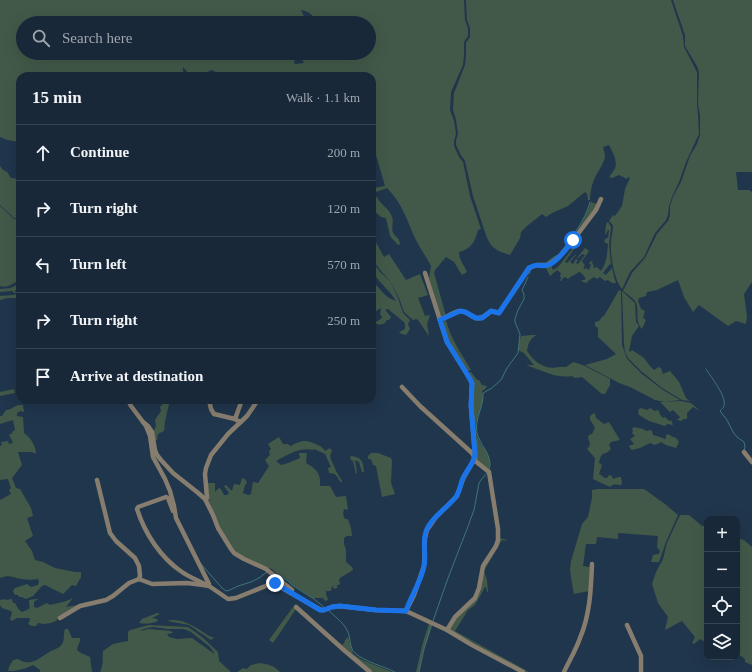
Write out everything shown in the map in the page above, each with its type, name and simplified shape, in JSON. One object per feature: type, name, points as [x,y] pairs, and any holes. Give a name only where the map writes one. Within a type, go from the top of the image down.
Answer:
[{"type":"street","points":[[444,319],[460,311],[476,318],[482,318],[491,311],[499,313],[529,268],[539,265],[548,265],[563,253],[596,210],[600,199]]},
{"type":"street","points":[[406,611],[414,595],[424,566],[425,533],[436,517],[457,496],[475,454],[471,406],[472,383],[447,342],[444,319],[425,273]]},
{"type":"street","points":[[402,387],[420,406],[472,453],[474,459],[487,470],[498,529],[498,540],[496,546],[483,566],[479,588],[475,598],[455,618],[447,630]]},
{"type":"street","points":[[130,404],[143,422],[150,436],[153,457],[170,491],[176,518]]},
{"type":"street","points":[[210,404],[211,411],[214,414],[236,419],[240,422]]},
{"type":"street","points":[[236,419],[241,404]]},
{"type":"street","points":[[205,499],[207,498],[205,474],[211,455],[228,434],[247,416],[255,404]]},
{"type":"street","points":[[143,422],[152,432],[157,455],[173,473],[205,499],[212,511],[218,528],[234,553],[269,572],[320,610],[340,606],[376,610],[406,611],[432,622],[523,672]]},
{"type":"street","points":[[744,452],[752,462]]},
{"type":"street","points":[[97,480],[110,533],[116,541],[136,558],[139,566],[139,579]]},
{"type":"street","points":[[209,586],[176,518],[169,499],[166,497],[138,507],[137,509],[145,528],[158,550],[165,558],[183,573],[209,586],[225,597],[231,599],[236,598],[274,583],[310,603]]},
{"type":"street","points":[[564,672],[580,638],[586,621],[590,601],[592,564]]},
{"type":"street","points":[[60,618],[80,606],[106,600],[129,583],[139,579],[152,584],[187,583],[209,586]]},
{"type":"street","points":[[296,607],[370,672]]},
{"type":"street","points":[[627,625],[641,656],[641,672]]},
{"type":"green space","points":[[0,0],[464,0],[465,20],[468,28],[468,36],[464,42],[463,65],[451,92],[450,110],[454,121],[456,134],[454,146],[463,162],[470,196],[481,229],[478,230],[474,241],[469,247],[459,252],[467,272],[462,275],[454,262],[446,257],[435,270],[434,273],[446,316],[442,319],[429,278],[431,266],[416,240],[403,211],[387,188],[376,192],[376,188],[385,186],[376,155],[376,72],[216,72],[212,70],[208,72],[187,72],[183,67],[183,72],[16,72],[16,141],[0,137]]},
{"type":"green space","points":[[466,0],[671,0],[683,36],[684,47],[697,72],[699,134],[672,197],[666,220],[655,233],[644,257],[630,272],[622,289],[619,285],[613,267],[611,240],[613,226],[609,221],[613,215],[615,216],[622,206],[625,189],[630,178],[628,177],[627,179],[619,175],[612,178],[609,177],[615,169],[616,162],[609,145],[603,147],[605,157],[593,182],[590,200],[588,200],[585,192],[568,206],[546,217],[542,214],[521,232],[520,238],[510,255],[496,250],[487,238],[473,196],[465,161],[456,145],[458,134],[453,109],[454,93],[465,65],[466,43],[470,37]]},
{"type":"green space","points":[[673,0],[752,0],[752,172],[736,172],[738,190],[749,190],[752,192],[752,282],[744,294],[747,317],[746,324],[736,321],[728,326],[699,305],[693,312],[684,297],[678,280],[657,290],[647,292],[646,296],[639,298],[638,301],[641,309],[645,311],[643,318],[646,320],[642,329],[637,318],[637,304],[623,291],[632,273],[645,258],[657,234],[668,221],[673,197],[681,182],[690,156],[700,135],[700,115],[698,104],[699,72],[685,46],[685,35]]},
{"type":"green space","points":[[0,166],[11,178],[16,179],[16,218],[0,205]]},
{"type":"green space","points":[[376,196],[388,210],[393,219],[392,231],[399,240],[400,244],[398,245],[390,236],[386,218],[381,217],[376,213]]},
{"type":"green space","points":[[591,202],[597,204],[595,210],[561,254],[549,263],[558,255],[578,230]]},
{"type":"green space","points":[[0,206],[14,219],[16,219],[16,282],[3,287],[0,286]]},
{"type":"green space","points":[[608,222],[611,227],[609,245],[611,264],[603,273],[606,275],[612,268],[616,283],[612,283],[608,280],[605,281],[600,277],[597,279],[594,277],[587,283],[583,282],[581,280],[585,280],[585,277],[580,272],[568,279],[565,277],[561,281],[561,273],[557,270],[550,276],[546,266],[551,265],[553,270],[558,267],[577,243],[565,262],[567,263],[576,255],[570,262],[573,264],[576,259],[578,260],[576,263],[578,264],[585,255],[582,254],[577,258],[585,248],[589,251],[582,261],[585,266],[583,268],[589,270],[591,265],[589,263],[591,261],[593,262],[592,264],[594,265],[594,268],[597,267],[601,271],[606,262],[607,255],[608,244],[604,242],[606,238],[608,238],[609,230],[605,234],[606,224]]},
{"type":"green space","points":[[376,242],[384,257],[389,254],[406,280],[420,274],[428,295],[418,298],[425,316],[430,315],[427,324],[429,336],[418,320],[413,320],[404,312],[399,298],[390,281],[376,264]]},
{"type":"green space","points":[[376,266],[390,281],[403,313],[410,320],[408,324],[410,329],[406,335],[399,333],[405,329],[405,323],[388,309],[386,309],[386,311],[391,317],[389,320],[381,324],[376,324],[382,317],[380,314],[381,308],[376,311],[376,285],[392,300],[396,301],[377,278]]},
{"type":"green space","points":[[16,285],[16,293],[12,291],[0,292],[0,289],[11,288]]},
{"type":"green space","points":[[619,290],[621,291],[622,345],[627,359],[642,374],[663,390],[680,400],[665,402],[655,400],[585,365],[607,359],[616,354],[598,337],[598,328],[595,326],[595,322],[599,321],[604,316]]},
{"type":"green space","points":[[622,291],[635,303],[636,322],[639,326],[632,336],[629,351],[630,352],[632,350],[644,358],[654,370],[658,367],[661,368],[663,374],[670,371],[679,382],[686,398],[690,401],[682,400],[662,388],[628,358],[625,352],[624,344]]},
{"type":"green space","points":[[16,294],[16,298],[0,300],[0,296]]},
{"type":"green space","points":[[446,320],[453,339],[471,370],[468,371],[450,344],[442,323]]},
{"type":"green space","points":[[537,335],[530,342],[527,351],[533,359],[541,365],[554,368],[566,367],[574,362],[585,366],[610,379],[610,385],[605,394],[602,394],[582,377],[575,378],[572,376],[566,377],[555,375],[526,365],[534,365],[524,353],[518,350],[519,343],[521,336]]},
{"type":"green space","points":[[471,372],[482,385],[487,386],[482,391],[483,396],[476,431],[482,447],[489,457],[489,469],[477,461],[476,458],[472,405],[473,384],[468,374]]},
{"type":"green space","points":[[14,389],[15,393],[0,396],[0,392]]},
{"type":"green space","points":[[681,401],[691,403],[700,411],[693,407],[687,413],[687,419],[683,419],[682,421],[677,420],[680,417],[673,410],[670,412],[660,402]]},
{"type":"green space","points":[[169,404],[164,431],[158,434],[157,440],[155,440],[153,432],[156,426],[155,420],[161,411],[160,407],[162,405]]},
{"type":"green space","points":[[23,405],[24,412],[20,411],[17,413],[17,416],[23,417],[24,433],[33,442],[36,454],[32,452],[18,452],[22,465],[12,478],[16,488],[20,489],[31,508],[33,516],[27,518],[33,536],[25,541],[32,551],[35,560],[55,568],[81,572],[81,577],[76,586],[72,585],[63,594],[45,585],[42,586],[33,596],[26,599],[15,595],[13,591],[15,588],[27,584],[31,587],[38,585],[38,579],[26,580],[9,576],[0,578],[0,500],[11,494],[9,490],[11,488],[8,479],[0,480],[0,446],[2,445],[1,442],[8,441],[9,444],[13,443],[9,434],[12,434],[15,430],[13,420],[0,424],[0,416],[2,416],[6,410]]},
{"type":"green space","points":[[641,408],[647,410],[650,408],[655,411],[657,410],[663,418],[665,417],[669,421],[671,420],[673,425],[667,424],[665,426],[649,421],[639,415],[638,411]]},
{"type":"green space","points":[[595,413],[596,418],[604,424],[609,422],[620,440],[611,442],[609,445],[611,449],[601,456],[599,463],[602,465],[599,474],[605,478],[609,475],[612,476],[613,479],[621,477],[621,485],[614,485],[610,487],[593,479],[595,458],[587,449],[590,445],[588,437],[592,434],[595,428],[590,416]]},
{"type":"green space","points":[[634,427],[646,431],[650,430],[652,431],[653,435],[665,439],[666,435],[668,434],[676,438],[679,442],[676,448],[661,442],[655,445],[650,443],[632,450],[629,446],[634,444],[630,439],[635,436],[632,433],[632,429]]},
{"type":"green space","points":[[279,437],[283,444],[288,444],[290,446],[301,441],[307,441],[314,443],[325,451],[330,448],[332,451],[330,455],[331,460],[342,481],[341,483],[338,477],[332,473],[329,473],[328,468],[331,467],[325,454],[314,449],[298,451],[276,461],[281,465],[300,458],[299,453],[307,453],[306,463],[318,472],[320,486],[330,486],[336,497],[346,496],[348,510],[344,509],[343,514],[345,519],[348,519],[352,536],[347,536],[344,538],[344,544],[346,550],[346,562],[352,567],[353,570],[340,578],[340,583],[337,585],[337,588],[334,589],[332,586],[331,591],[326,591],[328,600],[325,601],[323,598],[313,598],[272,569],[261,566],[235,552],[219,528],[208,499],[206,483],[215,483],[215,492],[219,488],[224,495],[227,495],[229,493],[224,486],[226,485],[232,491],[234,484],[240,485],[242,478],[245,479],[247,483],[243,493],[248,495],[251,494],[253,482],[258,483],[269,466],[265,460],[270,455],[269,451],[271,449],[268,444]]},
{"type":"green space","points":[[371,453],[378,453],[391,458],[391,483],[395,494],[382,497],[376,466],[373,465],[371,459],[368,459],[368,456]]},
{"type":"green space","points":[[350,456],[357,457],[361,460],[364,472],[362,472],[359,462],[355,460],[356,474],[353,461],[351,460]]},
{"type":"green space","points":[[644,489],[678,515],[659,562],[651,562],[653,555],[659,554],[660,551],[657,547],[658,536],[618,533],[618,539],[597,537],[596,544],[586,544],[583,566],[590,567],[589,591],[574,594],[570,570],[571,561],[582,524],[588,517],[592,490]]},
{"type":"green space","points":[[681,515],[689,515],[704,526],[704,641],[700,639],[694,644],[692,643],[695,637],[682,621],[665,630],[668,617],[658,603],[652,584],[663,559],[667,543]]},
{"type":"green space","points":[[499,538],[507,540],[502,540],[484,571],[487,580],[488,592],[485,587],[475,605],[468,610],[455,631],[529,672],[448,629],[474,600],[482,573]]},
{"type":"green space","points":[[740,539],[744,540],[752,547],[752,665],[745,662],[745,659],[740,655]]},
{"type":"green space","points":[[73,598],[66,607],[83,604],[59,617],[56,621],[43,624],[38,623],[36,626],[28,624],[30,620],[29,618],[17,618],[12,621],[10,619],[12,613],[11,611],[2,608],[0,605],[0,600],[12,599],[13,603],[15,603],[22,612],[29,609],[29,600],[39,599],[34,602],[34,607],[37,608],[47,603],[50,605]]},
{"type":"green space","points":[[293,607],[296,609],[273,643],[269,640]]},
{"type":"green space","points":[[157,613],[160,614],[152,618],[157,619],[158,621],[148,624],[139,623],[142,619]]},
{"type":"green space","points":[[167,621],[182,621],[211,637],[214,637],[211,640],[189,625]]},
{"type":"green space","points":[[429,623],[432,624],[423,651],[419,672],[416,672],[422,646]]},
{"type":"green space","points":[[149,625],[188,627],[202,637],[218,652],[219,661],[231,672],[100,672],[103,651],[113,644],[128,641],[128,632],[130,630]],"holes":[[[154,627],[184,629],[191,632],[210,647],[215,654],[192,638],[177,639],[169,637],[167,634],[173,633],[171,631],[149,629],[141,631]]]},
{"type":"green space","points":[[65,629],[68,629],[72,638],[80,638],[77,650],[90,657],[92,672],[40,672],[40,670],[33,665],[21,670],[8,671],[13,660],[18,659],[27,662],[35,661],[60,646],[63,641]]},
{"type":"green space","points":[[348,637],[353,654],[362,660],[392,672],[373,672],[365,666],[342,645]]},
{"type":"green space","points":[[260,663],[276,668],[280,672],[237,672],[243,668],[247,669],[251,665]]},
{"type":"waterway","points":[[560,253],[581,222],[590,202]]},
{"type":"waterway","points":[[546,263],[558,255]]},
{"type":"waterway","points":[[529,274],[531,269]]},
{"type":"waterway","points":[[489,470],[490,460],[479,438],[476,428],[483,393],[492,388],[501,380],[507,368],[518,353],[520,334],[515,319],[524,299],[522,290],[528,277]]},
{"type":"waterway","points":[[706,369],[718,387],[723,398],[724,406],[720,411],[727,420],[733,432],[744,442],[744,450]]},
{"type":"waterway","points":[[433,621],[474,510],[479,483],[487,473]]},
{"type":"waterway","points":[[202,565],[226,591],[251,582],[267,572]]},
{"type":"waterway","points":[[275,574],[287,580],[325,608]]},
{"type":"waterway","points":[[328,610],[345,627],[355,653],[369,661],[395,672]]},
{"type":"waterway","points":[[419,672],[432,624]]},
{"type":"route","points":[[275,583],[320,610],[340,606],[376,610],[406,611],[414,595],[425,562],[425,533],[436,517],[457,496],[463,479],[475,458],[471,406],[472,383],[447,342],[440,320],[460,311],[465,312],[474,318],[482,318],[491,311],[499,313],[529,268],[537,265],[544,266],[551,264],[563,253],[573,240]]}]
